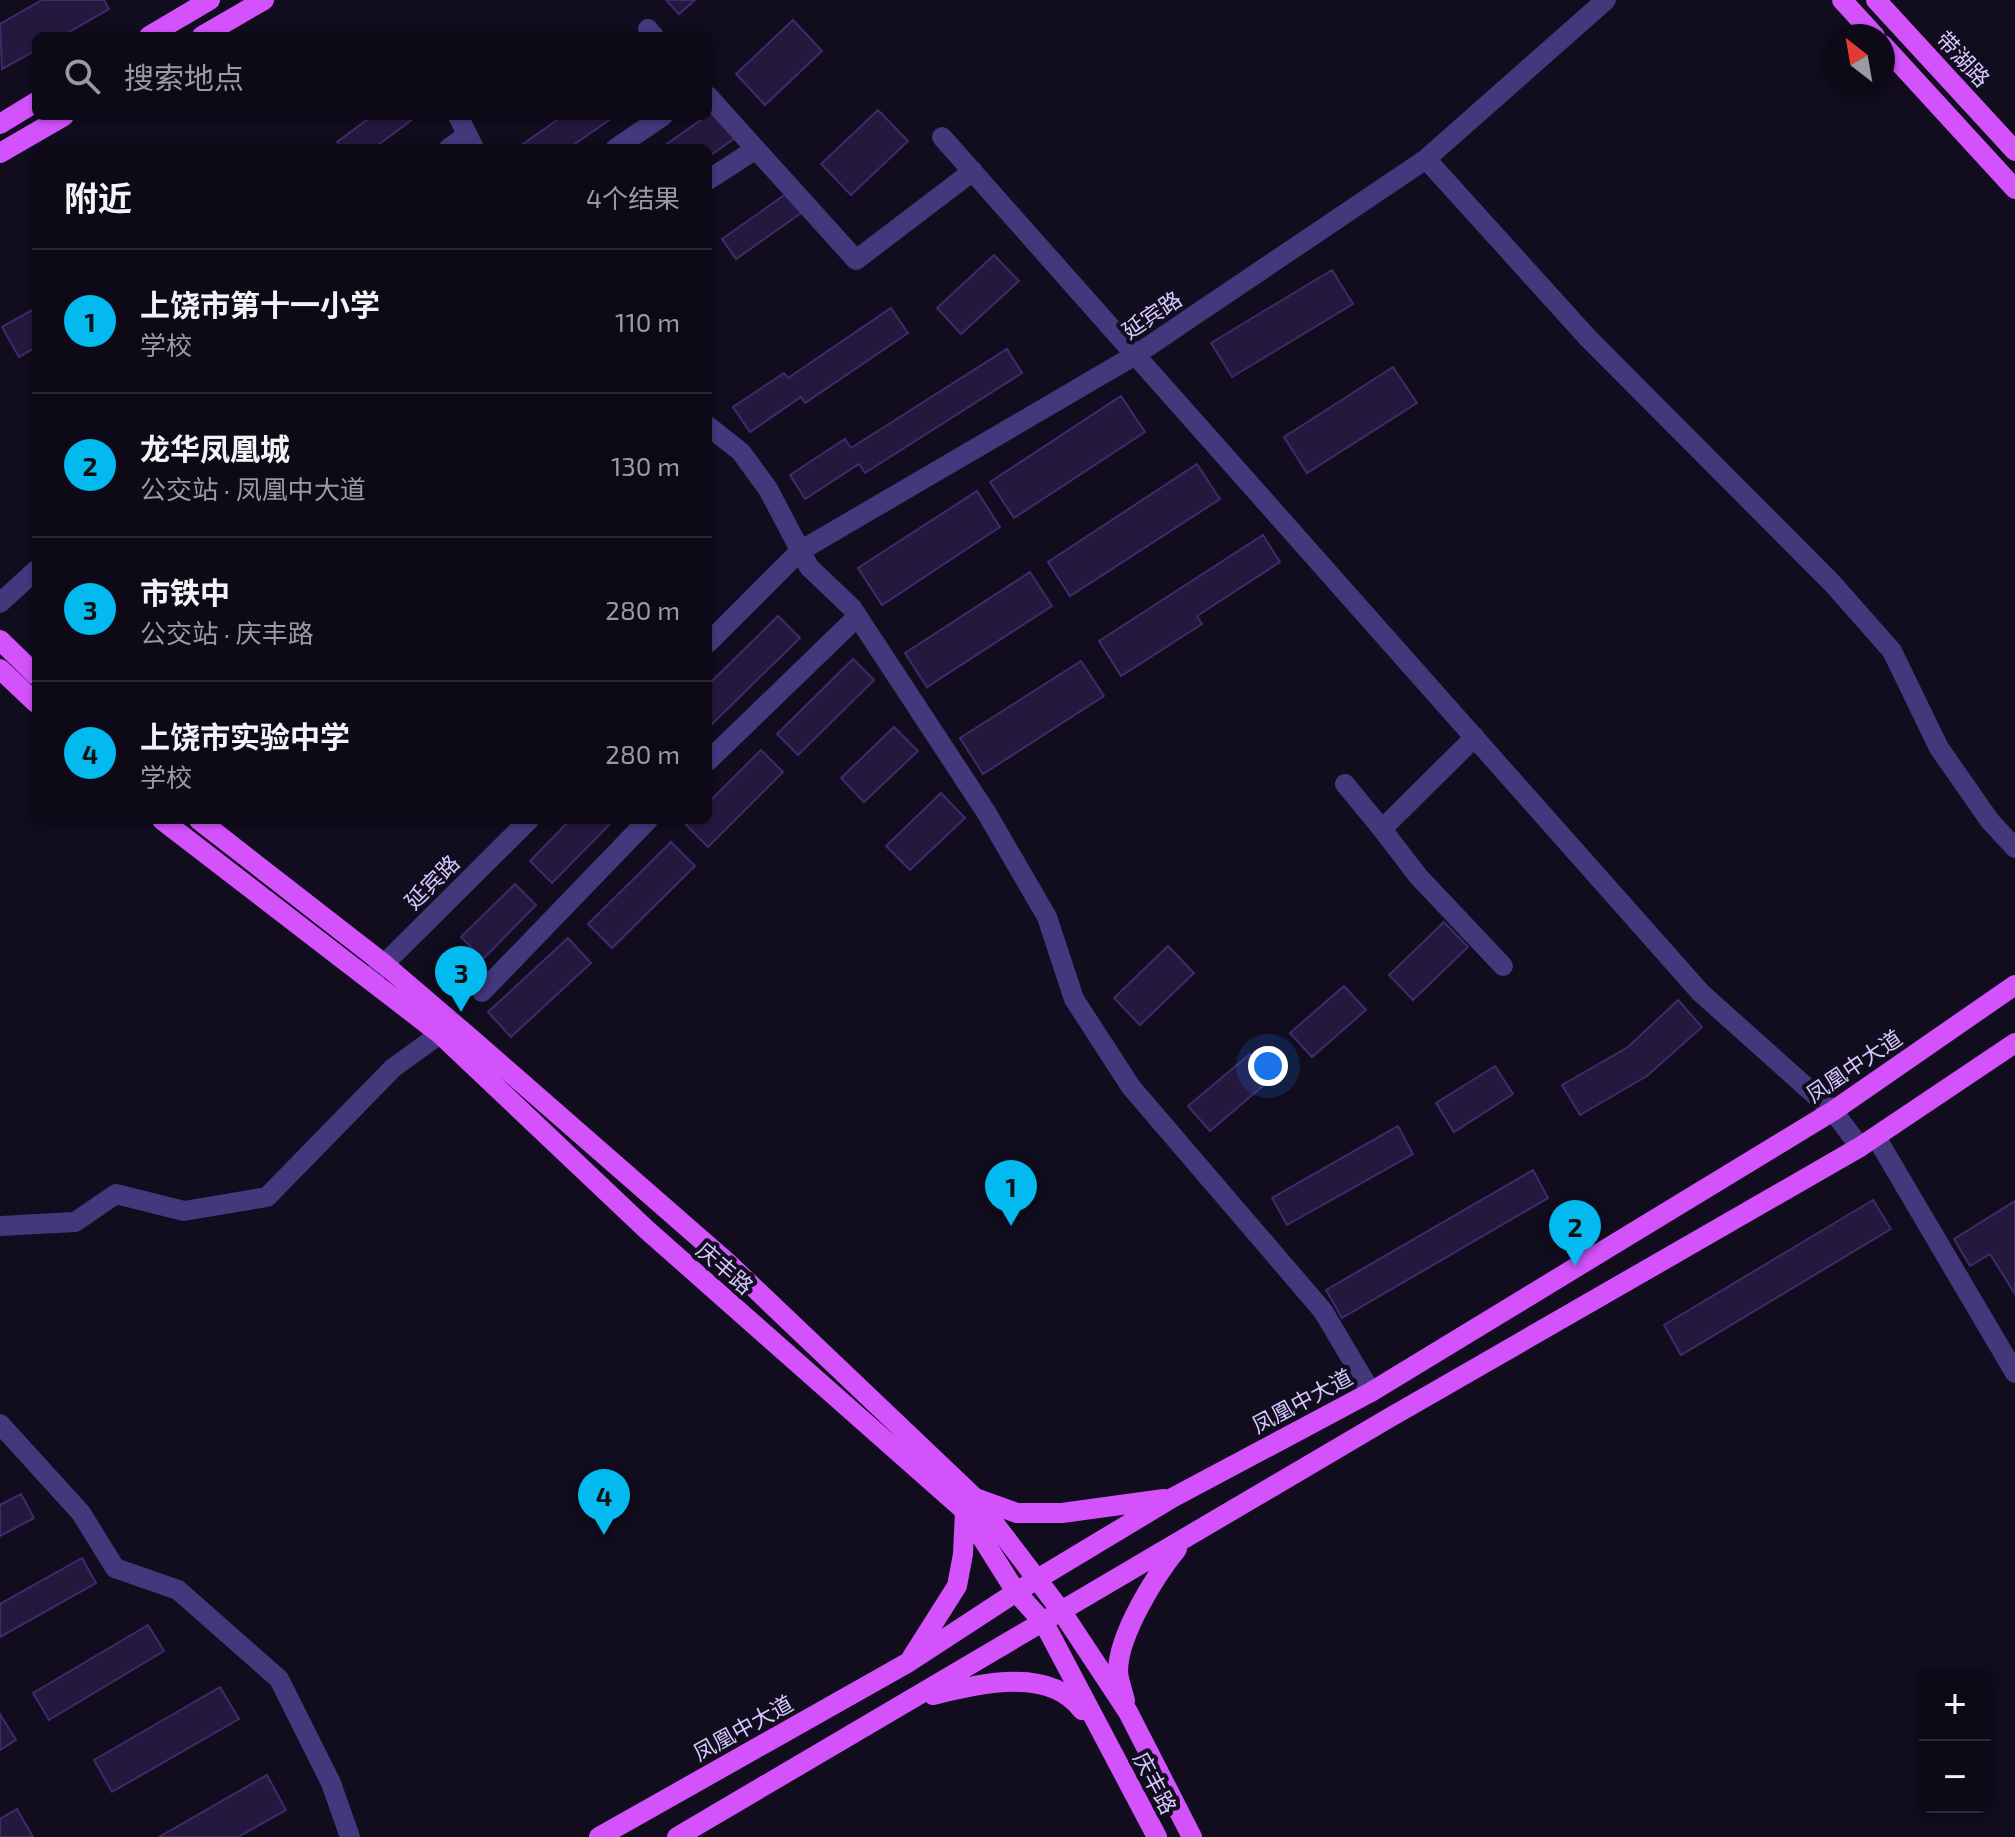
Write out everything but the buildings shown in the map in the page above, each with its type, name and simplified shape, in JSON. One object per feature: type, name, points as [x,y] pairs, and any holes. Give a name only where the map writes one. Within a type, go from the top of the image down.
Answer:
[{"type":"main road","points":[[156,32],[210,0]]},
{"type":"main road","points":[[209,32],[264,0]]},
{"type":"main road","points":[[1842,0],[1864,24]]},
{"type":"main road","name":"带湖路","points":[[1876,0],[2015,151]]},
{"type":"main road","points":[[1895,58],[2015,189]]},
{"type":"main road","points":[[0,124],[32,104]]},
{"type":"main road","points":[[0,153],[57,120]]},
{"type":"main road","points":[[0,640],[32,671]]},
{"type":"main road","points":[[0,669],[32,699]]},
{"type":"main road","name":"庆丰路","points":[[167,824],[440,1034],[647,1230],[970,1504],[1016,1592],[1044,1623],[1157,1837]]},
{"type":"main road","points":[[204,824],[384,964],[728,1263],[970,1504],[1038,1579],[1062,1612],[1128,1712],[1192,1837]]},
{"type":"main road","name":"凤凰中大道","points":[[599,1837],[909,1662],[1016,1592],[1172,1498],[1371,1392],[1833,1111],[2015,985]]},
{"type":"main road","points":[[677,1837],[1868,1142],[2015,1043]]},
{"type":"main road","points":[[970,1504],[1017,1513],[1062,1513],[1172,1498]]},
{"type":"main road","points":[[909,1662],[957,1586],[970,1504]]},
{"type":"main road","points":[[1128,1712],[1118,1670],[1133,1618],[1162,1568],[1186,1538]]},
{"type":"main road","points":[[910,1701],[980,1684],[1026,1682],[1072,1697],[1103,1738]]},
{"type":"street","name":"延宾路","points":[[712,639],[800,551],[1137,354],[1426,159],[1606,0]]},
{"type":"street","points":[[712,100],[856,260],[973,171]]},
{"type":"street","points":[[460,120],[471,142]]},
{"type":"street","points":[[622,144],[657,120]]},
{"type":"street","points":[[942,137],[1701,993],[1868,1142],[2015,1373]]},
{"type":"street","points":[[712,177],[756,149]]},
{"type":"street","points":[[1426,159],[1588,338],[1832,583],[1892,651],[1939,748],[1990,821],[2015,848]]},
{"type":"street","points":[[712,429],[741,452],[768,489],[809,567],[857,617],[986,812],[1047,917],[1074,999],[1131,1087],[1323,1311],[1371,1392]]},
{"type":"street","points":[[0,603],[32,574]]},
{"type":"street","points":[[712,757],[857,617]]},
{"type":"street","points":[[1382,829],[1475,737]]},
{"type":"street","points":[[1345,784],[1418,876],[1503,966]]},
{"type":"street","name":"延宾路","points":[[368,979],[525,824]]},
{"type":"street","points":[[482,992],[644,824]]},
{"type":"street","points":[[0,1226],[75,1222],[116,1194],[184,1211],[267,1197],[393,1068],[440,1034]]},
{"type":"street","points":[[0,1424],[81,1513],[115,1568],[178,1590],[279,1679],[331,1783],[350,1837]]},
{"type":"place","name":"市铁中","points":[[461,1012]]},
{"type":"place","name":"上饶市第十一小学","points":[[1011,1226]]},
{"type":"place","name":"龙华凤凰城","points":[[1575,1266]]},
{"type":"place","name":"上饶市实验中学","points":[[604,1535]]}]
